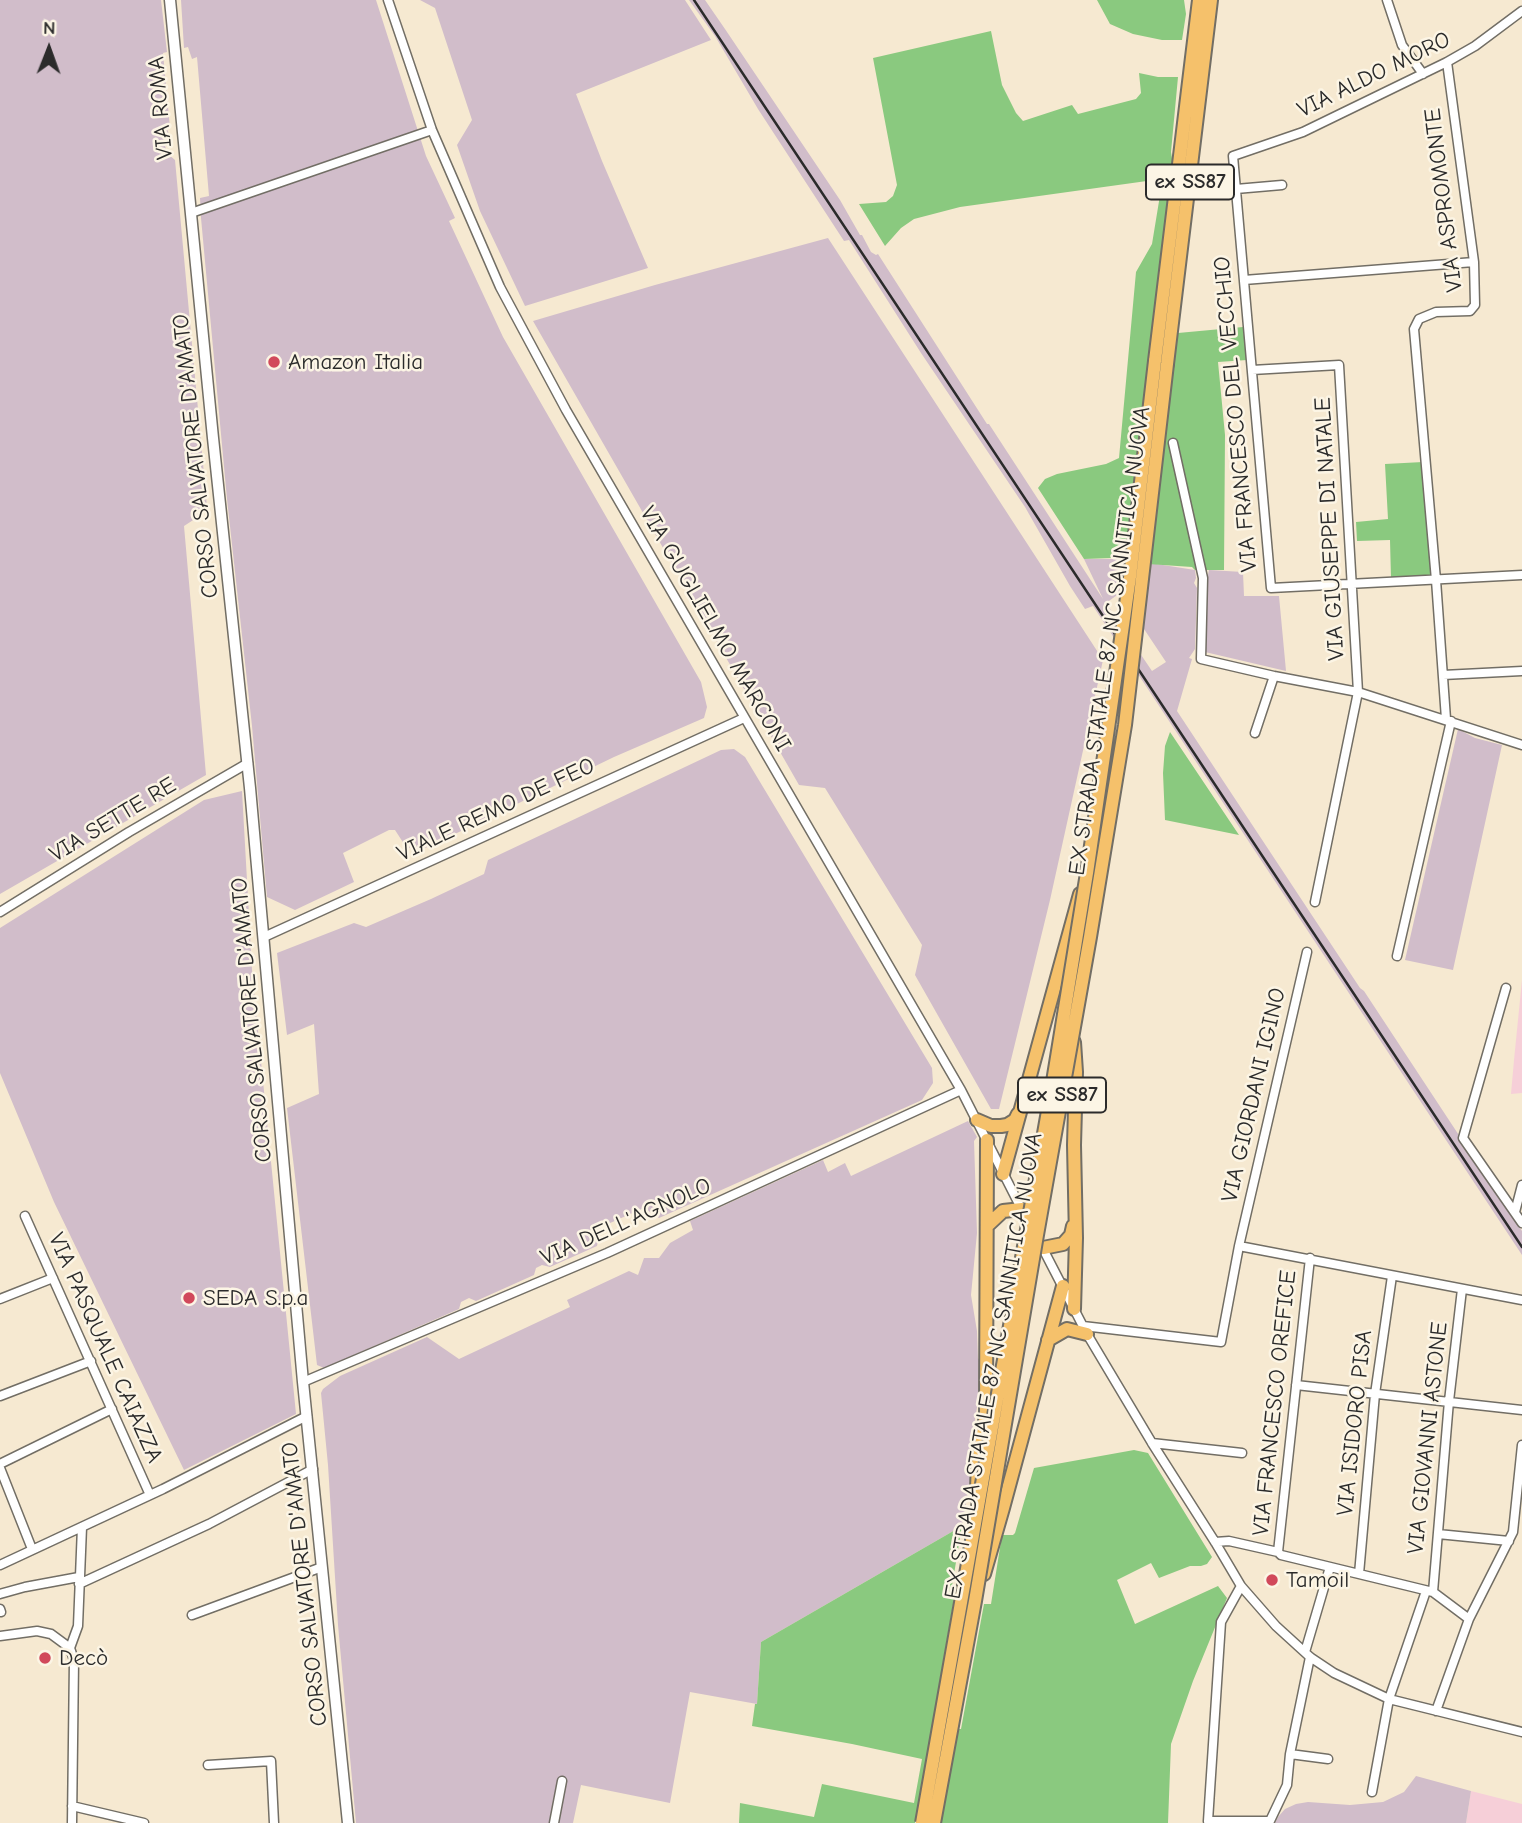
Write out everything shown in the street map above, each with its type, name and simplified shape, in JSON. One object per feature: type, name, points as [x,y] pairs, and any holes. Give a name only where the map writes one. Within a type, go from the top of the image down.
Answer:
[{"type":"highway","name":"EX STRADA STATALE 87 NC SANNITICA NUOVA","points":[[934,1823],[975,1601],[1125,725],[1199,0]]},
{"type":"highway","name":"EX STRADA STATALE 87 NC SANNITICA NUOVA","points":[[922,1823],[1051,1094],[1088,867],[1211,0]]},
{"type":"highway","points":[[1003,1174],[1088,867]]},
{"type":"highway","points":[[1073,1035],[1076,1072],[1074,1308]]},
{"type":"highway","points":[[977,1120],[991,1126],[1007,1125],[1015,1120],[1021,1108]]},
{"type":"highway","points":[[976,1520],[978,1463],[986,1415],[987,1140]]},
{"type":"highway","points":[[987,1226],[1003,1211],[1022,1209]]},
{"type":"highway","points":[[1045,1253],[1063,1244],[1071,1235],[1075,1220]]},
{"type":"highway","points":[[975,1601],[994,1542],[1062,1286]]},
{"type":"highway","points":[[1048,1340],[1067,1329],[1085,1330]]},
{"type":"street","name":"VIA ROMA","points":[[170,0],[191,213]]},
{"type":"street","name":"VIA GUGLIELMO MARCONI","points":[[388,0],[432,130],[499,287],[566,410],[961,1090],[1085,1330],[1241,1586],[1262,1611],[1308,1655],[1334,1673],[1389,1699],[1522,1732]]},
{"type":"street","points":[[1387,0],[1402,45],[1423,74]]},
{"type":"street","name":"VIA ALDO MORO","points":[[1233,156],[1303,132],[1447,62],[1475,46],[1522,11]]},
{"type":"street","name":"VIA ASPROMONTE","points":[[1436,580],[1414,329],[1419,319],[1436,312],[1470,311],[1475,305],[1474,261],[1447,62]]},
{"type":"street","points":[[191,213],[432,130]]},
{"type":"street","name":"VIA FRANCESCO DEL VECCHIO","points":[[1233,156],[1271,588],[1522,575]]},
{"type":"street","points":[[1236,189],[1282,185]]},
{"type":"street","name":"CORSO SALVATORE D'AMATO","points":[[191,213],[248,762],[303,1382],[348,1823]]},
{"type":"street","points":[[1244,280],[1474,261]]},
{"type":"street","name":"VIA GIUSEPPE DI NATALE","points":[[1252,370],[1339,365],[1359,692],[1315,902]]},
{"type":"street","points":[[1173,443],[1203,578],[1201,659],[1359,692],[1522,745]]},
{"type":"street","points":[[1397,956],[1448,720],[1436,580]]},
{"type":"street","points":[[1443,675],[1522,671]]},
{"type":"street","points":[[1255,733],[1274,676]]},
{"type":"street","name":"VIALE REMO DE FEO","points":[[264,937],[744,718]]},
{"type":"street","name":"VIA SETTE RE","points":[[0,912],[248,762]]},
{"type":"street","name":"VIA GIORDANI IGINO","points":[[1085,1330],[1221,1342],[1239,1245],[1307,952]]},
{"type":"street","points":[[1506,988],[1463,1138],[1522,1223]]},
{"type":"street","name":"VIA DELL'AGNOLO","points":[[303,1382],[607,1253],[961,1090]]},
{"type":"street","points":[[1515,1212],[1522,1185]]},
{"type":"street","name":"VIA PASQUALE CAIAZZA","points":[[25,1216],[149,1495]]},
{"type":"street","points":[[1239,1245],[1522,1300]]},
{"type":"street","name":"VIA FRANCESCO OREFICE","points":[[1278,1552],[1310,1258]]},
{"type":"street","name":"VIA ISIDORO PISA","points":[[1359,1574],[1375,1394],[1392,1276]]},
{"type":"street","points":[[0,1299],[53,1278]]},
{"type":"street","name":"VIA GIOVANNI ASTONE","points":[[1372,1792],[1389,1699],[1429,1591],[1438,1534],[1462,1289]]},
{"type":"street","points":[[0,1396],[91,1361]]},
{"type":"street","points":[[1296,1385],[1522,1410]]},
{"type":"street","points":[[32,1549],[0,1466],[112,1409]]},
{"type":"street","points":[[0,1565],[307,1416]]},
{"type":"street","points":[[1152,1443],[1242,1453]]},
{"type":"street","points":[[1436,1711],[1469,1619],[1518,1524],[1522,1445]]},
{"type":"street","points":[[0,1594],[25,1587],[79,1581],[209,1524],[313,1469]]},
{"type":"street","points":[[70,1648],[78,1626],[82,1527]]},
{"type":"street","points":[[1438,1534],[1508,1541]]},
{"type":"street","name":"VIA FRANCESCO OREFICE","points":[[1215,1542],[1229,1541],[1278,1552],[1280,1555],[1429,1591],[1469,1619]]},
{"type":"street","points":[[192,1615],[322,1567]]},
{"type":"street","points":[[1241,1586],[1221,1622],[1208,1821],[1269,1822],[1287,1785],[1308,1655],[1331,1567]]},
{"type":"street","points":[[0,1636],[37,1631],[51,1634],[70,1648],[74,1660],[72,1823]]},
{"type":"street","points":[[1290,1754],[1328,1759]]},
{"type":"street","points":[[208,1765],[271,1761],[274,1823]]},
{"type":"street","points":[[554,1823],[562,1781]]},
{"type":"street","points":[[72,1806],[144,1823]]},
{"type":"shaded area","points":[[0,0],[161,0],[167,52],[163,53],[170,128],[167,129],[171,139],[171,144],[165,146],[168,154],[175,160],[207,507],[204,513],[184,526],[206,775],[0,894]]},
{"type":"shaded area","points":[[181,0],[376,0],[426,156],[455,218],[449,221],[503,337],[701,682],[707,707],[704,718],[614,757],[428,847],[417,850],[406,847],[395,830],[389,830],[343,853],[354,882],[295,910],[267,897],[201,218],[200,198],[209,196],[197,57],[192,59],[188,47],[184,48]]},
{"type":"shaded area","points":[[420,0],[685,0],[711,40],[576,94],[648,268],[525,306],[480,211],[457,145],[472,120],[435,8]]},
{"type":"shaded area","points":[[689,0],[705,0],[840,200],[871,252],[878,254],[1103,599],[1084,559],[1124,559],[1195,570],[1195,649],[1189,658],[1192,659],[1177,711],[1522,1231],[1522,1255],[1093,606],[1085,609],[1025,507],[849,240],[844,241],[758,109],[715,36]],"holes":[[[1120,593],[1166,662],[1152,671],[1106,603]]]},
{"type":"shaded area","points":[[828,238],[1103,660],[1050,900],[999,1109],[991,1109],[915,975],[922,945],[825,788],[799,785],[533,321]]},
{"type":"shaded area","points":[[1209,570],[1243,572],[1244,596],[1279,596],[1286,671],[1205,652],[1206,584]]},
{"type":"shaded area","points":[[1458,729],[1475,738],[1502,745],[1453,970],[1405,960]]},
{"type":"shaded area","points":[[734,749],[745,757],[932,1068],[933,1083],[922,1100],[659,1218],[644,1208],[601,1227],[597,1246],[550,1267],[542,1265],[536,1268],[534,1275],[476,1301],[469,1298],[461,1302],[459,1309],[324,1368],[317,1365],[287,1108],[319,1094],[314,1024],[287,1035],[277,953],[354,923],[366,927],[431,899],[484,874],[488,860],[721,750]]},
{"type":"shaded area","points":[[242,791],[252,970],[296,1414],[184,1470],[54,1202],[0,1073],[0,928],[204,800]]},
{"type":"shaded area","points":[[1522,980],[1522,1093],[1511,1094],[1514,1060]]},
{"type":"shaded area","points":[[968,1121],[977,1137],[974,1141],[977,1233],[971,1295],[978,1359],[981,1358],[981,1383],[967,1468],[972,1470],[962,1526],[761,1642],[757,1704],[690,1692],[670,1803],[581,1785],[573,1823],[356,1823],[338,1625],[321,1393],[323,1389],[340,1376],[427,1337],[459,1359],[570,1307],[567,1300],[629,1271],[638,1275],[644,1258],[659,1258],[670,1243],[693,1230],[690,1221],[823,1160],[828,1172],[845,1163],[851,1176]]},
{"type":"shaded area","points":[[1416,1776],[1471,1791],[1466,1823],[1275,1823],[1285,1809],[1296,1804],[1308,1802],[1350,1805],[1383,1802],[1404,1792]]},
{"type":"shaded area","points":[[1471,1791],[1522,1804],[1522,1823],[1466,1823]]},
{"type":"green space","points":[[1097,0],[1184,0],[1186,14],[1182,40],[1162,40],[1133,34],[1110,24]]},
{"type":"green space","points":[[991,31],[1002,85],[1023,121],[1072,105],[1078,114],[1136,99],[1141,93],[1139,73],[1178,77],[1171,152],[1173,165],[1152,334],[1243,327],[1247,360],[1218,362],[1225,435],[1224,570],[1195,570],[1192,567],[1112,558],[1084,559],[1038,488],[1045,479],[1057,474],[1106,464],[1119,458],[1136,272],[1152,244],[1162,183],[1154,180],[960,207],[914,219],[901,228],[885,246],[859,204],[886,202],[893,196],[897,185],[873,58]]},
{"type":"green space","points":[[1423,462],[1431,575],[1391,578],[1390,540],[1357,541],[1356,522],[1388,519],[1385,464]]},
{"type":"green space","points":[[1170,732],[1239,835],[1165,820],[1163,773],[1165,746]]},
{"type":"green space","points":[[1134,1450],[1148,1453],[1212,1557],[1207,1564],[1190,1566],[1159,1578],[1151,1563],[1117,1580],[1135,1624],[1218,1586],[1227,1598],[1171,1744],[1168,1823],[940,1823],[956,1729],[961,1729],[984,1604],[991,1604],[1002,1535],[1015,1533],[1034,1468]]},
{"type":"green space","points":[[962,1526],[950,1598],[954,1599],[915,1823],[739,1823],[740,1803],[814,1817],[822,1784],[914,1803],[922,1759],[752,1726],[757,1704],[761,1642]]},
{"type":"railway","points":[[694,0],[1522,1247]]},
{"type":"place","name":"Amazon Italia","points":[[274,362]]},
{"type":"place","name":"SEDA S.p.a","points":[[189,1298]]},
{"type":"place","name":"Tamoil","points":[[1272,1580]]},
{"type":"place","name":"Decò","points":[[45,1658]]}]
